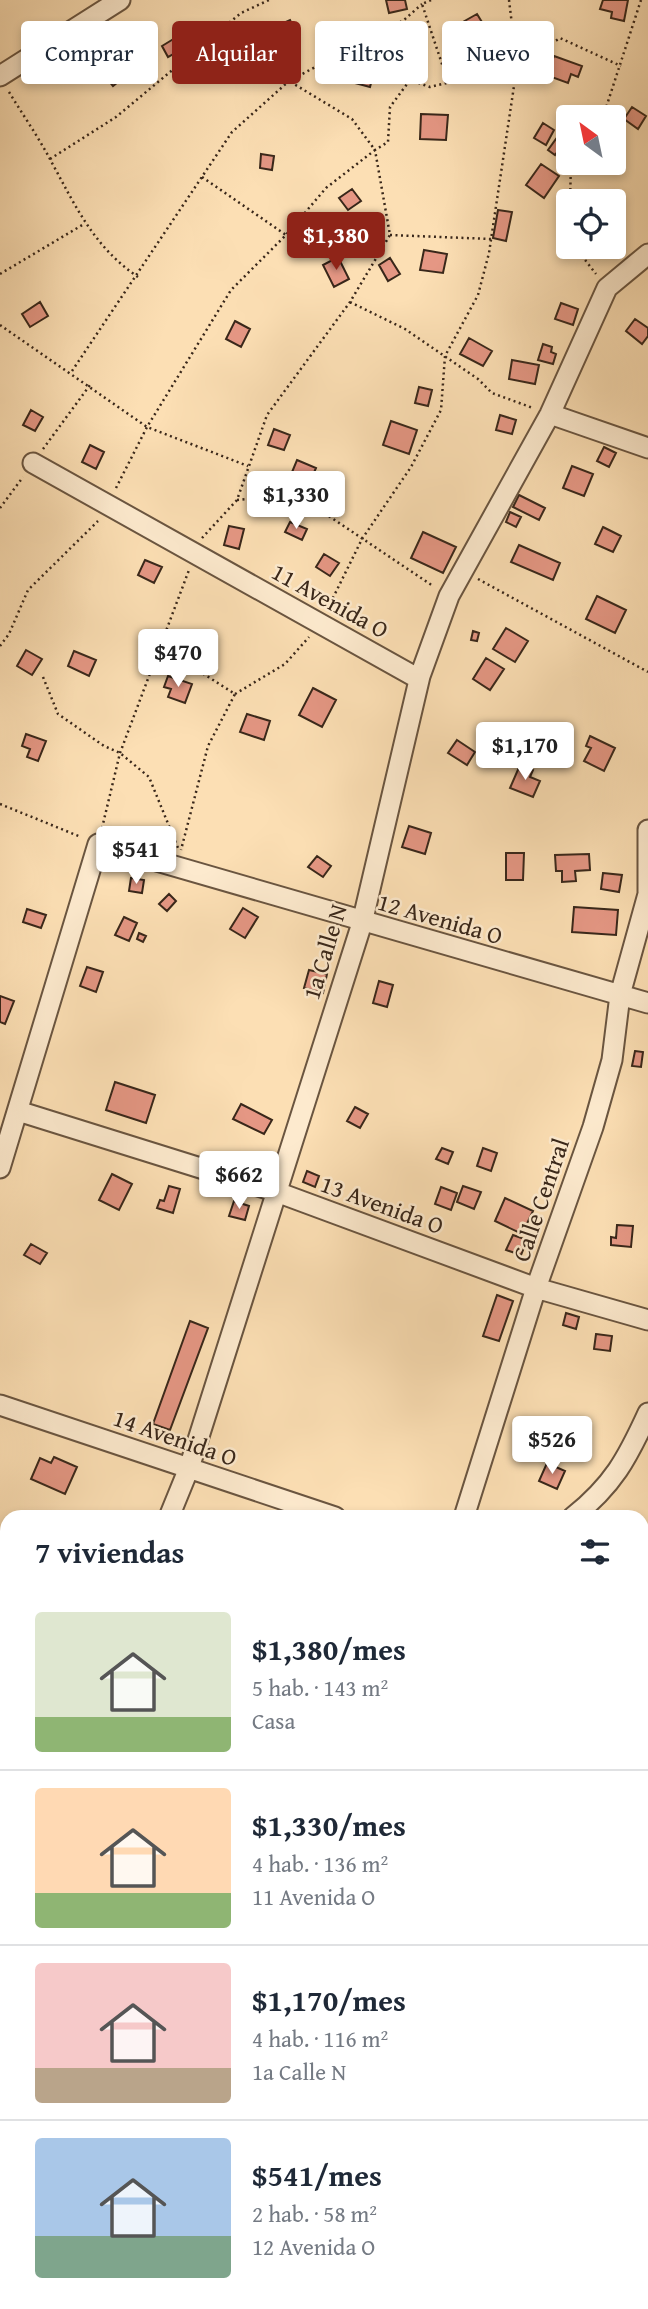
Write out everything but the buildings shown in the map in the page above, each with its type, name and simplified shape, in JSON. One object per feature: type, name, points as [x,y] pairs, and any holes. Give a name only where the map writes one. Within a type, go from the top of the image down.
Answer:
[{"type":"street","points":[[4,82],[120,0]]},
{"type":"street","points":[[607,288],[648,254]]},
{"type":"street","name":"1a Calle N","points":[[172,1510],[188,1468],[274,1191],[362,923],[419,679],[449,596],[550,414],[607,288]]},
{"type":"street","points":[[550,414],[648,448]]},
{"type":"street","name":"11 Avenida O","points":[[33,463],[419,679]]},
{"type":"street","name":"Calle Central","points":[[466,1510],[536,1288],[593,1127],[611,1060],[620,995],[648,893],[648,830]]},
{"type":"street","points":[[0,1168],[98,844]]},
{"type":"street","name":"12 Avenida O","points":[[98,844],[362,923],[648,1003]]},
{"type":"street","name":"13 Avenida O","points":[[18,1111],[274,1191],[536,1288],[648,1320]]},
{"type":"street","name":"14 Avenida O","points":[[0,1405],[314,1510]]},
{"type":"street","points":[[582,1510],[594,1500],[625,1464],[648,1413]]},
{"type":"path","points":[[50,159],[116,117],[241,13],[269,0]]},
{"type":"path","points":[[301,75],[404,20],[422,4],[431,0]]},
{"type":"path","points":[[509,0],[512,21]]},
{"type":"path","points":[[607,105],[641,0]]},
{"type":"path","points":[[422,4],[442,64]]},
{"type":"path","points":[[554,42],[560,38],[621,66]]},
{"type":"path","points":[[0,646],[9,634],[27,590],[102,517],[147,427],[231,290],[286,235],[326,188],[388,142],[390,107],[410,80],[430,87],[442,84]]},
{"type":"path","points":[[4,82],[50,159],[83,224],[121,266],[138,277]]},
{"type":"path","points":[[72,372],[138,277],[153,248],[232,132],[286,84]]},
{"type":"path","points":[[294,84],[352,119],[375,150],[390,235],[350,302],[405,328],[478,379],[492,393],[550,414]]},
{"type":"path","points":[[43,677],[58,714],[104,746],[120,753],[149,777],[181,853],[208,746],[235,694],[285,664],[319,623],[362,539],[411,467],[441,410],[446,356],[478,295],[492,239],[514,84]]},
{"type":"path","points":[[202,177],[286,235]]},
{"type":"path","points":[[1,272],[83,224]]},
{"type":"path","points":[[390,235],[492,239]]},
{"type":"path","points":[[584,259],[607,288]]},
{"type":"path","points":[[0,325],[72,372],[147,427],[249,467]]},
{"type":"path","points":[[0,509],[90,385]]},
{"type":"path","points":[[237,500],[296,494],[449,596]]},
{"type":"path","points":[[463,570],[648,672]]},
{"type":"path","points":[[154,663],[174,655],[235,694]]},
{"type":"path","points":[[0,804],[98,844]]}]
